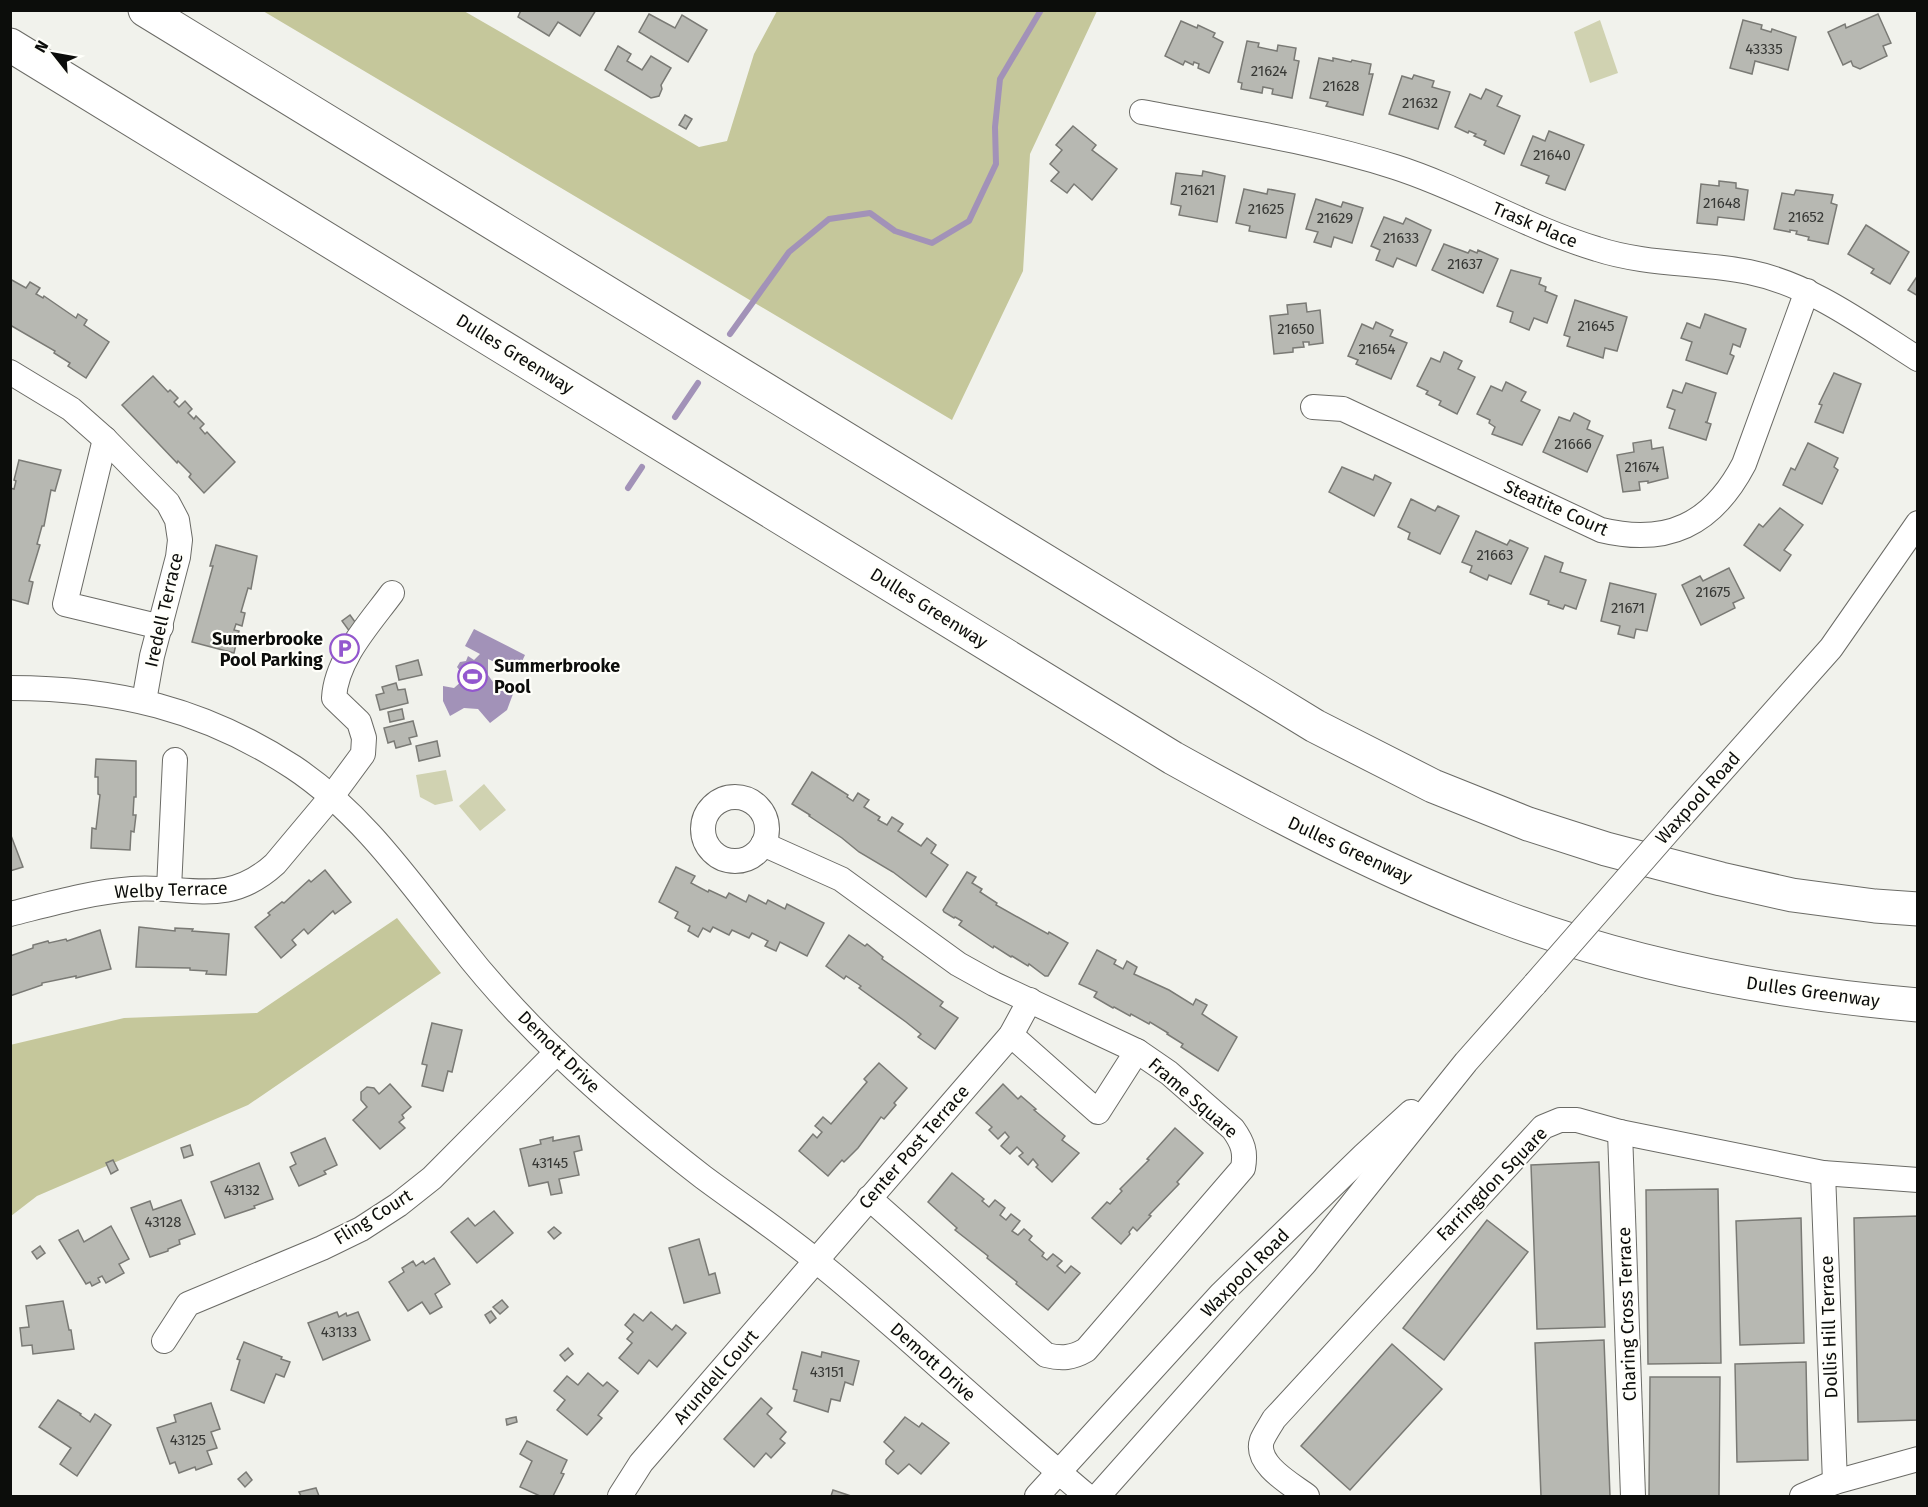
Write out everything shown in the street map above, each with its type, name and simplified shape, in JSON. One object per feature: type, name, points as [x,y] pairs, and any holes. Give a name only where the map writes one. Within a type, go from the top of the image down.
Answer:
[{"type":"highway","points":[[145,10],[1305,720],[1433,786],[1539,828],[1606,849],[1721,879],[1792,895],[1917,909]]},
{"type":"highway","name":"Dulles Greenway","points":[[10,45],[1163,751],[1277,816],[1430,887],[1500,916],[1572,940],[1728,981],[1793,992],[1917,1005]]},
{"type":"street","name":"Trask Place","points":[[1142,112],[1333,150],[1396,168],[1456,191],[1568,241],[1610,254],[1748,272],[1786,282],[1807,291],[1917,359]]},
{"type":"street","name":"Steatite Court","points":[[1313,408],[1343,409],[1600,530],[1624,536],[1649,536],[1675,530],[1696,520],[1716,505],[1733,486],[1744,465],[1807,291]]},
{"type":"street","name":"Iredell Terrace","points":[[10,372],[71,409],[105,439],[168,504],[177,520],[180,540],[178,557],[152,656],[144,701]]},
{"type":"street","points":[[105,439],[64,604],[161,627]]},
{"type":"street","name":"Waxpool Road","points":[[1098,1497],[1305,1263],[1466,1062],[1831,648],[1917,523]]},
{"type":"street","name":"Welby Terrace","points":[[10,914],[96,894],[132,889],[218,892],[254,881],[275,864],[332,796],[363,754],[364,738],[359,722],[334,698],[335,681],[351,651],[392,593]]},
{"type":"street","name":"Demott Drive","points":[[10,688],[57,688],[105,693],[144,701],[192,716],[226,730],[290,765],[332,796],[375,840],[489,981],[598,1092],[651,1136],[816,1260],[1087,1497]]},
{"type":"street","points":[[169,889],[175,760]]},
{"type":"street","name":"Frame Square","points":[[763,844],[841,879],[958,964],[994,984],[1137,1051],[1169,1073],[1233,1129],[1242,1141],[1245,1154],[1243,1168],[1086,1350],[1074,1357],[1060,1358],[1046,1355],[869,1198]]},
{"type":"street","name":"Center Post Terrace","points":[[816,1260],[1011,1035],[1030,1000]]},
{"type":"street","points":[[1011,1035],[1098,1112],[1137,1051]]},
{"type":"street","name":"Fling Court","points":[[164,1341],[188,1304],[322,1248],[361,1229],[398,1205],[432,1178],[557,1052]]},
{"type":"street","name":"Waxpool Road","points":[[1037,1497],[1221,1294],[1364,1155],[1466,1062]]},
{"type":"street","name":"Farringdon Square","points":[[1307,1497],[1270,1467],[1263,1457],[1262,1442],[1274,1419],[1543,1127],[1560,1120],[1577,1120],[1620,1132],[1823,1173],[1917,1180]]},
{"type":"street","name":"Charing Cross Terrace","points":[[1620,1132],[1633,1497]]},
{"type":"street","name":"Dollis Hill Terrace","points":[[1823,1173],[1835,1482]]},
{"type":"street","name":"Arundell Court","points":[[620,1497],[641,1463],[816,1260]]},
{"type":"street","points":[[1802,1497],[1835,1482],[1917,1459]]},
{"type":"green space","points":[[263,11],[464,11],[699,147],[727,141],[754,54],[777,11],[1097,11],[1030,154],[1023,271],[952,420]]},
{"type":"green space","points":[[1600,20],[1618,73],[1590,83],[1574,32]]},
{"type":"green space","points":[[446,770],[453,801],[435,805],[420,797],[416,775]]},
{"type":"green space","points":[[484,784],[506,810],[480,831],[459,806]]},
{"type":"green space","points":[[397,918],[441,973],[248,1105],[37,1196],[11,1216],[10,1045],[124,1018],[257,1013]]},
{"type":"shaded area","name":"Summerbrooke Pool","points":[[474,629],[525,655],[517,672],[488,659],[488,675],[498,689],[513,694],[507,710],[490,723],[478,709],[464,708],[450,716],[443,701],[443,686],[454,688],[463,680],[458,677],[461,672],[457,667],[460,662],[466,661],[468,656],[474,660],[480,654],[465,646]]},
{"type":"building","points":[[521,10],[596,10],[580,36],[558,22],[549,36],[518,17]]},
{"type":"building","points":[[649,14],[675,28],[682,15],[707,30],[688,62],[639,32]]},
{"type":"building","points":[[1878,14],[1891,43],[1883,46],[1887,56],[1860,69],[1853,66],[1851,61],[1843,65],[1828,32],[1845,24],[1846,28]]},
{"type":"building","points":[[1743,20],[1762,25],[1761,29],[1771,32],[1772,29],[1796,37],[1788,70],[1755,61],[1752,74],[1730,68]]},
{"type":"building","points":[[1181,21],[1197,28],[1198,25],[1215,33],[1213,37],[1223,42],[1209,73],[1198,68],[1199,64],[1194,62],[1193,65],[1185,61],[1183,65],[1165,56]]},
{"type":"building","points":[[1247,41],[1259,43],[1258,47],[1277,51],[1278,45],[1296,48],[1294,60],[1299,61],[1292,98],[1272,94],[1273,89],[1263,87],[1262,93],[1241,89],[1242,83],[1238,82]]},
{"type":"building","points":[[618,46],[631,54],[627,61],[642,70],[651,56],[671,68],[661,85],[659,96],[651,98],[605,70]]},
{"type":"building","points":[[1319,58],[1371,64],[1369,74],[1373,74],[1363,115],[1326,106],[1328,102],[1310,98]]},
{"type":"building","points":[[1414,75],[1434,81],[1432,87],[1450,92],[1438,129],[1389,114],[1402,76],[1412,79]]},
{"type":"building","points":[[1486,89],[1502,96],[1497,106],[1520,116],[1504,154],[1484,145],[1486,141],[1474,136],[1476,134],[1455,127],[1470,94],[1481,99]]},
{"type":"building","points":[[685,115],[692,119],[686,129],[679,125]]},
{"type":"building","points":[[1073,126],[1096,145],[1092,150],[1117,169],[1092,200],[1074,184],[1067,193],[1051,181],[1059,172],[1050,164],[1062,150],[1056,145]]},
{"type":"building","points":[[1549,131],[1584,145],[1565,190],[1546,183],[1549,176],[1521,165],[1533,136],[1545,141]]},
{"type":"building","points":[[1203,171],[1225,176],[1217,222],[1179,215],[1181,206],[1171,204],[1176,173],[1202,176]]},
{"type":"building","points":[[1719,181],[1736,183],[1736,188],[1748,190],[1744,220],[1718,217],[1717,225],[1697,223],[1701,184],[1719,186]]},
{"type":"building","points":[[1244,189],[1267,194],[1268,189],[1295,194],[1286,238],[1249,231],[1250,226],[1236,223]]},
{"type":"building","points":[[1796,190],[1833,195],[1831,203],[1837,205],[1828,244],[1808,240],[1809,237],[1796,234],[1797,231],[1774,229],[1782,193],[1794,195]]},
{"type":"building","points":[[1316,199],[1341,207],[1343,202],[1363,208],[1352,243],[1334,237],[1331,247],[1314,242],[1318,232],[1306,229]]},
{"type":"building","points":[[1384,217],[1403,224],[1406,218],[1431,230],[1416,266],[1397,258],[1393,267],[1376,260],[1380,250],[1371,246]]},
{"type":"building","points":[[1866,225],[1909,252],[1890,284],[1871,273],[1874,269],[1848,254]]},
{"type":"building","points":[[1444,244],[1468,253],[1470,250],[1477,253],[1478,250],[1498,259],[1483,293],[1432,270]]},
{"type":"building","points":[[1511,270],[1541,278],[1539,284],[1546,287],[1545,291],[1557,296],[1547,323],[1534,318],[1529,330],[1510,322],[1513,312],[1497,306]]},
{"type":"building","points":[[1918,275],[1918,296],[1908,290]]},
{"type":"building","points":[[10,279],[26,288],[30,282],[40,288],[36,294],[43,298],[44,296],[76,318],[78,314],[87,320],[84,325],[109,342],[86,378],[68,366],[70,363],[54,353],[55,351],[10,325]]},
{"type":"building","points":[[1575,300],[1627,317],[1617,351],[1605,348],[1603,358],[1567,346],[1570,337],[1564,335]]},
{"type":"building","points":[[1306,303],[1307,312],[1320,310],[1323,343],[1309,345],[1309,342],[1303,342],[1304,347],[1293,348],[1293,352],[1274,354],[1270,316],[1288,314],[1287,305]]},
{"type":"building","points":[[1705,314],[1746,329],[1740,347],[1733,344],[1730,354],[1734,356],[1727,374],[1686,360],[1692,342],[1681,338],[1687,323],[1700,328]]},
{"type":"building","points":[[1376,322],[1393,330],[1390,336],[1407,343],[1391,379],[1356,364],[1358,360],[1348,356],[1362,324],[1373,329]]},
{"type":"building","points":[[1444,352],[1462,361],[1458,369],[1475,377],[1457,414],[1439,405],[1441,401],[1426,394],[1428,391],[1417,386],[1431,358],[1440,362]]},
{"type":"building","points":[[1834,373],[1861,384],[1843,433],[1815,422],[1822,405],[1819,404]]},
{"type":"building","points":[[153,376],[168,392],[170,390],[178,398],[174,402],[179,407],[185,401],[192,409],[188,413],[194,419],[196,416],[204,424],[200,428],[205,434],[207,432],[235,462],[204,493],[189,477],[191,474],[178,461],[177,463],[122,405]]},
{"type":"building","points":[[1506,382],[1526,392],[1521,401],[1540,410],[1522,445],[1492,434],[1495,427],[1489,423],[1490,420],[1477,414],[1491,386],[1502,391]]},
{"type":"building","points":[[1686,383],[1716,393],[1707,422],[1705,422],[1711,424],[1706,440],[1669,428],[1675,410],[1667,407],[1673,390],[1682,393]]},
{"type":"building","points":[[1574,413],[1590,421],[1587,429],[1603,436],[1587,472],[1543,452],[1559,417],[1570,421]]},
{"type":"building","points":[[1651,440],[1652,449],[1663,447],[1668,478],[1648,483],[1648,481],[1639,482],[1640,490],[1623,492],[1617,455],[1634,452],[1633,443]]},
{"type":"building","points":[[1808,443],[1838,458],[1834,467],[1838,470],[1822,504],[1783,485],[1791,468],[1795,470]]},
{"type":"building","points":[[19,460],[61,470],[55,491],[51,490],[44,526],[42,526],[37,544],[40,545],[29,581],[33,582],[28,604],[10,599],[10,488],[14,489]]},
{"type":"building","points":[[1342,467],[1373,480],[1375,475],[1391,483],[1374,516],[1329,492]]},
{"type":"building","points":[[1411,499],[1435,511],[1438,506],[1459,516],[1440,554],[1408,539],[1410,533],[1398,527]]},
{"type":"building","points":[[1780,508],[1803,525],[1784,550],[1791,555],[1780,571],[1744,545],[1759,524],[1763,527]]},
{"type":"building","points":[[1476,531],[1507,545],[1510,540],[1528,548],[1511,584],[1489,575],[1487,580],[1470,572],[1472,566],[1462,562]]},
{"type":"building","points":[[216,545],[257,556],[251,589],[248,588],[241,612],[245,613],[242,626],[236,624],[234,630],[239,631],[234,653],[192,642],[213,566],[210,566]]},
{"type":"building","points":[[1545,556],[1563,563],[1560,572],[1586,580],[1576,609],[1565,605],[1563,609],[1530,594]]},
{"type":"building","points":[[1729,568],[1744,598],[1733,603],[1735,608],[1701,625],[1682,585],[1700,576],[1703,581]]},
{"type":"building","points":[[1610,583],[1656,594],[1647,631],[1636,629],[1634,638],[1618,634],[1620,626],[1601,621]]},
{"type":"building","points":[[350,615],[358,626],[350,632],[342,621]]},
{"type":"building","points":[[418,660],[422,675],[399,680],[396,666]]},
{"type":"building","points":[[396,683],[398,690],[405,689],[408,703],[380,710],[376,695],[384,693],[382,687]]},
{"type":"building","points":[[402,709],[404,719],[390,722],[388,712]]},
{"type":"building","points":[[413,721],[417,736],[409,738],[411,744],[396,748],[394,741],[388,743],[384,728]]},
{"type":"building","points":[[437,741],[440,756],[419,761],[416,746]]},
{"type":"building","points":[[96,759],[136,761],[136,797],[134,797],[133,815],[136,815],[134,832],[131,831],[130,850],[91,848],[92,828],[96,829],[100,795],[98,794],[98,777],[95,777]]},
{"type":"building","points":[[812,772],[848,795],[847,797],[853,801],[858,793],[869,800],[864,807],[880,817],[878,820],[887,825],[892,817],[903,824],[898,831],[921,846],[927,838],[936,845],[931,853],[948,865],[926,897],[792,804]]},
{"type":"building","points":[[10,833],[23,867],[10,871]]},
{"type":"building","points":[[676,867],[695,876],[691,883],[708,892],[709,890],[726,898],[729,893],[746,902],[749,895],[766,904],[768,900],[785,909],[787,904],[824,923],[807,956],[780,942],[776,951],[765,946],[768,941],[752,933],[749,938],[732,930],[729,935],[713,927],[710,932],[703,928],[698,937],[688,931],[690,926],[675,918],[678,912],[659,902]]},
{"type":"building","points":[[325,870],[351,902],[335,914],[333,911],[308,934],[304,929],[292,940],[296,945],[281,958],[255,927],[270,915],[268,913]]},
{"type":"building","points":[[967,872],[976,877],[972,883],[982,889],[980,892],[997,903],[996,905],[1068,943],[1048,976],[994,946],[993,948],[959,925],[962,921],[944,912],[943,910]]},
{"type":"building","points":[[139,927],[175,931],[175,928],[193,929],[192,931],[229,934],[226,975],[206,974],[207,971],[190,970],[190,968],[136,967]]},
{"type":"building","points":[[100,930],[111,969],[76,978],[76,976],[42,983],[42,985],[10,996],[10,956],[33,948],[33,945],[48,941],[49,943],[66,939],[67,941]]},
{"type":"building","points":[[849,935],[865,946],[867,944],[883,957],[882,959],[943,1002],[940,1006],[958,1018],[935,1049],[918,1037],[921,1034],[859,988],[861,986],[846,976],[844,979],[826,966]]},
{"type":"building","points":[[1097,950],[1116,960],[1114,964],[1123,969],[1127,961],[1137,967],[1134,974],[1169,990],[1193,1005],[1196,999],[1207,1005],[1202,1014],[1237,1037],[1218,1071],[1181,1047],[1183,1044],[1168,1033],[1150,1022],[1149,1024],[1131,1014],[1130,1016],[1113,1008],[1094,997],[1097,992],[1079,984]]},
{"type":"building","points":[[432,1023],[462,1030],[452,1072],[448,1071],[443,1091],[422,1086],[427,1065],[422,1064]]},
{"type":"building","points":[[879,1063],[907,1088],[894,1103],[896,1105],[884,1119],[881,1117],[858,1148],[844,1162],[842,1160],[828,1176],[799,1151],[813,1134],[817,1138],[822,1132],[815,1126],[823,1117],[831,1124],[867,1082],[864,1079]]},
{"type":"building","points":[[390,1084],[411,1107],[402,1115],[404,1118],[399,1122],[405,1128],[380,1149],[353,1120],[367,1107],[361,1100],[361,1092],[367,1087],[374,1088],[379,1094]]},
{"type":"building","points":[[1003,1084],[1018,1099],[1021,1096],[1036,1109],[1034,1110],[1065,1136],[1062,1140],[1079,1153],[1052,1182],[1036,1167],[1038,1165],[1033,1159],[1028,1165],[1019,1156],[1023,1153],[1017,1147],[1010,1154],[1001,1146],[1009,1137],[1005,1132],[998,1139],[989,1130],[992,1127],[976,1113]]},
{"type":"building","points":[[1175,1128],[1203,1153],[1177,1182],[1179,1184],[1149,1215],[1151,1216],[1137,1231],[1133,1227],[1121,1244],[1092,1218],[1107,1202],[1110,1204],[1122,1191],[1120,1189],[1149,1160],[1147,1159]]},
{"type":"building","points":[[579,1136],[582,1150],[574,1152],[579,1175],[559,1179],[562,1193],[551,1195],[548,1182],[529,1186],[520,1149],[541,1144],[540,1140],[553,1137],[553,1141]]},
{"type":"building","points":[[325,1138],[337,1165],[324,1171],[326,1174],[299,1186],[290,1167],[296,1164],[291,1153]]},
{"type":"building","points":[[190,1145],[193,1155],[184,1158],[181,1148]]},
{"type":"building","points":[[113,1160],[118,1170],[111,1174],[106,1163]]},
{"type":"building","points":[[1599,1162],[1605,1327],[1537,1329],[1531,1165]]},
{"type":"building","points":[[259,1163],[273,1199],[225,1218],[211,1182]]},
{"type":"building","points":[[952,1173],[984,1199],[982,1201],[989,1207],[995,1200],[1005,1208],[1000,1215],[1006,1220],[1011,1214],[1020,1221],[1012,1231],[1018,1235],[1024,1229],[1032,1236],[1029,1240],[1044,1253],[1042,1256],[1047,1260],[1053,1254],[1062,1261],[1057,1266],[1065,1273],[1071,1266],[1080,1273],[1048,1310],[987,1258],[988,1256],[955,1230],[957,1228],[928,1202]]},
{"type":"building","points":[[1718,1189],[1721,1363],[1648,1364],[1646,1190]]},
{"type":"building","points":[[181,1200],[195,1234],[179,1240],[180,1244],[168,1251],[150,1257],[131,1208],[150,1201],[153,1210]]},
{"type":"building","points":[[494,1211],[513,1233],[477,1263],[451,1232],[468,1218],[475,1226]]},
{"type":"building","points":[[1918,1216],[1918,1420],[1858,1422],[1854,1218]]},
{"type":"building","points":[[1801,1218],[1804,1343],[1740,1345],[1736,1221]]},
{"type":"building","points":[[1487,1220],[1528,1252],[1444,1360],[1403,1328]]},
{"type":"building","points":[[111,1226],[129,1259],[119,1264],[124,1273],[106,1283],[102,1276],[98,1278],[100,1282],[92,1286],[90,1282],[86,1284],[59,1240],[78,1230],[84,1242]]},
{"type":"building","points":[[554,1227],[561,1233],[554,1239],[548,1232]]},
{"type":"building","points":[[699,1239],[709,1275],[715,1273],[720,1293],[684,1303],[669,1248]]},
{"type":"building","points":[[40,1246],[45,1253],[37,1259],[32,1252]]},
{"type":"building","points":[[434,1258],[450,1284],[435,1294],[442,1307],[430,1314],[422,1302],[408,1311],[389,1282],[404,1272],[402,1268],[413,1261],[416,1266],[423,1261],[425,1264]]},
{"type":"building","points":[[502,1300],[508,1307],[500,1314],[493,1307]]},
{"type":"building","points":[[63,1301],[74,1349],[33,1354],[32,1345],[22,1346],[20,1328],[29,1327],[26,1306]]},
{"type":"building","points":[[491,1311],[496,1318],[490,1323],[485,1315]]},
{"type":"building","points":[[337,1312],[339,1317],[346,1313],[347,1316],[358,1312],[370,1340],[323,1360],[308,1323]]},
{"type":"building","points":[[651,1312],[672,1330],[676,1325],[686,1333],[657,1367],[649,1360],[638,1374],[619,1358],[632,1343],[627,1339],[633,1332],[625,1325],[634,1314],[643,1321]]},
{"type":"building","points":[[1604,1340],[1610,1496],[1541,1496],[1535,1343]]},
{"type":"building","points":[[244,1342],[290,1362],[284,1377],[276,1374],[264,1403],[231,1390],[240,1360],[237,1359]]},
{"type":"building","points":[[1392,1344],[1442,1389],[1350,1490],[1301,1446]]},
{"type":"building","points":[[568,1348],[573,1354],[565,1361],[560,1355]]},
{"type":"building","points":[[802,1352],[821,1357],[822,1352],[859,1361],[853,1385],[845,1382],[840,1401],[831,1399],[828,1412],[794,1401],[797,1390],[793,1389]]},
{"type":"building","points":[[1806,1362],[1808,1460],[1737,1462],[1735,1364]]},
{"type":"building","points":[[588,1373],[603,1386],[607,1382],[618,1391],[598,1415],[602,1418],[587,1435],[557,1410],[565,1400],[554,1391],[567,1376],[578,1385]]},
{"type":"building","points":[[1650,1377],[1720,1377],[1719,1496],[1649,1496]]},
{"type":"building","points":[[761,1398],[772,1408],[767,1414],[786,1432],[780,1439],[785,1443],[771,1458],[766,1453],[754,1467],[724,1439]]},
{"type":"building","points":[[58,1400],[90,1422],[95,1414],[111,1425],[77,1476],[60,1464],[71,1448],[39,1427]]},
{"type":"building","points":[[211,1403],[220,1429],[211,1432],[217,1448],[207,1451],[212,1464],[179,1473],[175,1462],[170,1464],[157,1428],[176,1422],[174,1415]]},
{"type":"building","points":[[516,1417],[517,1422],[507,1425],[506,1419]]},
{"type":"building","points":[[905,1417],[919,1427],[922,1423],[949,1443],[921,1474],[909,1464],[898,1474],[886,1464],[886,1460],[894,1451],[884,1442]]},
{"type":"building","points":[[527,1441],[567,1460],[561,1473],[564,1474],[553,1496],[540,1496],[520,1487],[532,1461],[520,1454]]},
{"type":"building","points":[[246,1472],[252,1480],[245,1487],[238,1479]]},
{"type":"building","points":[[316,1488],[319,1496],[301,1496],[299,1492]]},
{"type":"building","points":[[833,1490],[851,1496],[831,1496]]},
{"type":"waterway","points":[[730,334],[789,252],[829,219],[870,213],[895,231],[932,243],[969,221],[996,164],[995,127],[1000,79],[1041,10]]},
{"type":"waterway","points":[[675,417],[698,383]]},
{"type":"waterway","points":[[628,488],[642,467]]},
{"type":"place","name":"Sumerbrooke Pool Parking","points":[[344,649]]},
{"type":"place","name":"Summerbrooke Pool","points":[[473,676]]}]
